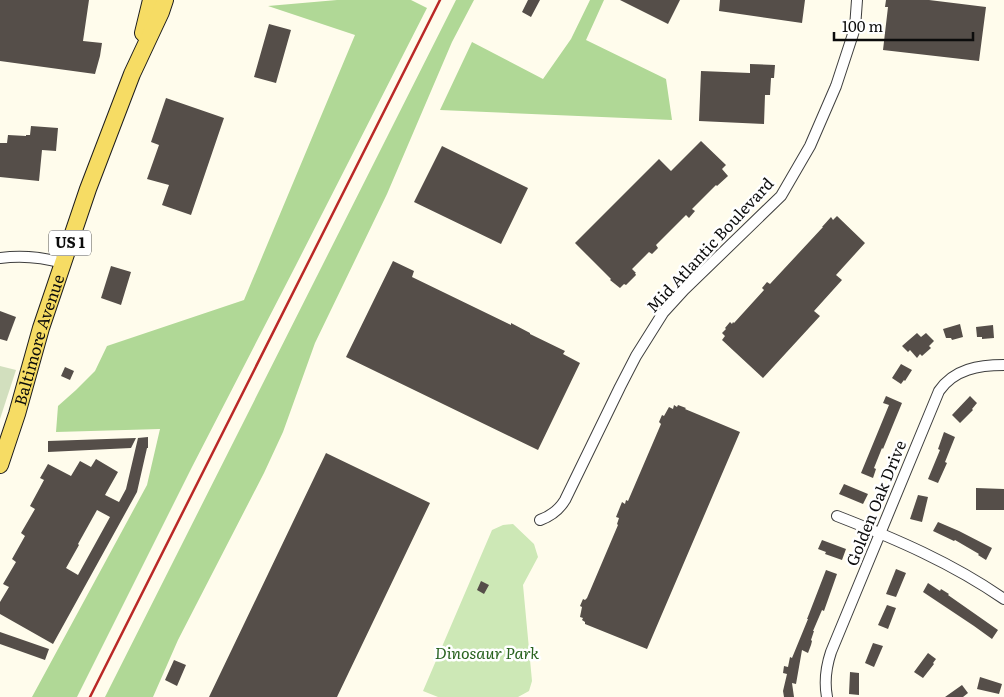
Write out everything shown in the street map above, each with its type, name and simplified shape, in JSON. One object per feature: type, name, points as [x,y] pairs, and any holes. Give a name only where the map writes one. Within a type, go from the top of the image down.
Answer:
[{"type":"main road","name":"Baltimore Avenue","points":[[132,74],[151,0]]},
{"type":"main road","name":"Baltimore Avenue","points":[[0,465],[42,328],[88,189],[132,74],[165,0]]},
{"type":"street","name":"Mid Atlantic Boulevard","points":[[540,520],[555,512],[565,500],[636,356],[662,313],[781,196],[810,146],[836,86],[854,28],[857,0]]},
{"type":"street","points":[[0,258],[16,256],[37,257],[63,263]]},
{"type":"street","name":"Golden Oak Drive","points":[[827,697],[825,676],[827,663],[939,391],[951,377],[965,370],[1004,365]]},
{"type":"street","points":[[837,516],[923,552],[949,565],[1004,599]]},
{"type":"green space","points":[[337,0],[411,0],[427,8],[192,467],[77,697],[32,697],[147,485],[160,429],[56,432],[58,406],[95,371],[107,346],[244,300],[355,35],[268,6]]},
{"type":"green space","points":[[456,0],[474,0],[452,42],[387,194],[315,343],[283,432],[264,473],[178,640],[153,697],[105,697]]},
{"type":"green space","points":[[590,0],[604,0],[586,40],[666,79],[672,120],[440,110],[472,42],[543,79],[571,39]]},
{"type":"green space","points":[[0,366],[16,370],[0,419]]},
{"type":"green space","name":"Dinosaur Park","points":[[513,524],[534,544],[538,557],[523,585],[532,681],[529,691],[518,697],[438,697],[423,691],[492,530],[503,525]]},
{"type":"building","points":[[0,0],[89,0],[83,41],[102,43],[95,74],[0,61]]},
{"type":"building","points":[[528,0],[540,0],[531,17],[522,12]]},
{"type":"building","points":[[620,0],[680,0],[668,24]]},
{"type":"building","points":[[720,0],[805,0],[802,23],[719,11]]},
{"type":"building","points":[[886,0],[929,0],[986,7],[979,61],[883,50],[888,7],[885,7]]},
{"type":"building","points":[[269,24],[291,30],[276,83],[254,77]]},
{"type":"building","points":[[750,64],[775,65],[774,78],[771,78],[770,95],[765,95],[764,124],[699,121],[701,71],[750,73]]},
{"type":"building","points":[[166,98],[224,118],[191,215],[162,205],[169,185],[147,179],[159,145],[151,142]]},
{"type":"building","points":[[31,126],[58,128],[56,151],[42,150],[39,181],[0,177],[0,143],[7,143],[8,135],[30,135]]},
{"type":"building","points":[[701,141],[726,165],[722,169],[728,176],[692,209],[695,211],[689,218],[686,215],[656,245],[658,248],[652,254],[649,252],[632,269],[636,275],[620,288],[575,243],[659,159],[671,171]]},
{"type":"building","points":[[442,146],[528,188],[501,244],[414,202]]},
{"type":"building","points":[[837,216],[865,243],[836,275],[842,280],[814,311],[820,316],[763,378],[722,340],[725,336],[722,333],[730,322],[734,323],[764,290],[762,288],[767,282],[770,284],[831,217],[833,220]]},
{"type":"building","points":[[393,261],[414,271],[412,277],[511,325],[511,323],[565,351],[563,354],[580,363],[538,450],[346,357]]},
{"type":"building","points":[[111,266],[131,272],[121,305],[101,298]]},
{"type":"building","points":[[0,311],[16,317],[7,341],[0,339]]},
{"type":"building","points":[[960,324],[963,337],[952,340],[951,338],[946,338],[943,329]]},
{"type":"building","points":[[993,325],[994,338],[982,339],[982,337],[977,337],[976,327]]},
{"type":"building","points":[[917,333],[921,337],[926,333],[934,341],[929,346],[931,348],[922,356],[920,354],[917,358],[910,350],[908,352],[902,346]]},
{"type":"building","points":[[901,364],[912,370],[901,384],[892,378]]},
{"type":"building","points":[[65,367],[74,371],[70,380],[61,376]]},
{"type":"building","points":[[886,396],[902,403],[874,468],[876,469],[873,478],[861,473],[889,405],[883,403]]},
{"type":"building","points":[[970,396],[977,403],[960,423],[952,415]]},
{"type":"building","points":[[674,405],[686,408],[740,432],[647,649],[585,624],[582,620],[583,618],[580,617],[582,607],[580,606],[583,599],[587,598],[618,525],[619,518],[616,517],[622,502],[625,504],[626,500],[628,501],[661,424],[659,422],[662,415],[664,416],[669,407],[673,409]]},
{"type":"building","points":[[944,432],[955,437],[945,462],[947,463],[938,483],[928,479],[940,450],[938,449]]},
{"type":"building","points":[[148,437],[148,448],[137,492],[53,644],[0,614],[0,602],[9,587],[3,584],[16,562],[12,559],[25,536],[21,533],[35,509],[30,506],[44,480],[40,478],[48,464],[71,476],[80,461],[91,467],[96,459],[118,472],[105,495],[119,502],[126,489],[138,438]],"holes":[[[97,510],[110,517],[78,575],[66,568]]]},
{"type":"building","points":[[136,438],[131,448],[48,452],[48,441]]},
{"type":"building","points":[[326,453],[430,503],[337,697],[209,697]]},
{"type":"building","points":[[844,484],[868,494],[863,504],[839,494]]},
{"type":"building","points":[[976,488],[1004,489],[1004,510],[976,510]]},
{"type":"building","points":[[918,495],[928,497],[922,522],[910,519]]},
{"type":"building","points":[[938,522],[992,548],[986,560],[955,540],[933,531]]},
{"type":"building","points":[[822,540],[846,549],[842,560],[825,554],[826,552],[818,549]]},
{"type":"building","points":[[896,569],[906,573],[896,597],[886,594]]},
{"type":"building","points":[[826,570],[837,574],[824,611],[822,610],[813,631],[808,653],[802,650],[796,684],[792,683],[794,697],[784,697],[783,691],[787,674],[783,673],[784,666],[788,667],[790,657],[792,658]]},
{"type":"building","points":[[481,581],[489,585],[484,594],[477,590]]},
{"type":"building","points":[[928,583],[940,591],[941,589],[949,594],[998,630],[992,639],[923,592]]},
{"type":"building","points":[[887,605],[896,608],[888,629],[878,625]]},
{"type":"building","points":[[0,632],[49,649],[45,660],[0,644]]},
{"type":"building","points":[[873,643],[883,646],[874,667],[865,663]]},
{"type":"building","points":[[928,653],[936,659],[923,678],[914,672]]},
{"type":"building","points":[[174,660],[186,665],[177,686],[165,680]]},
{"type":"building","points":[[850,672],[859,673],[859,695],[849,694]]},
{"type":"building","points":[[980,677],[1002,684],[999,694],[977,689]]},
{"type":"building","points":[[962,685],[968,693],[963,697],[945,697]]},
{"type":"railway","points":[[90,697],[440,0]]}]
